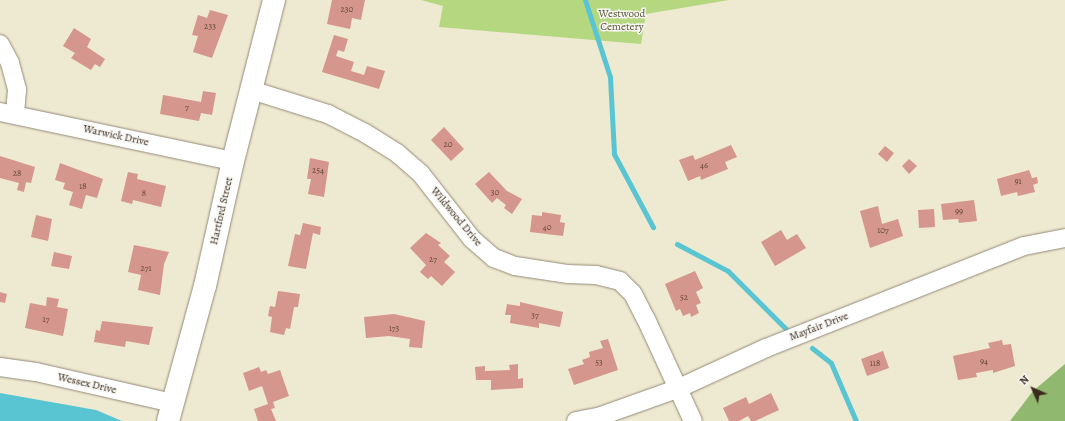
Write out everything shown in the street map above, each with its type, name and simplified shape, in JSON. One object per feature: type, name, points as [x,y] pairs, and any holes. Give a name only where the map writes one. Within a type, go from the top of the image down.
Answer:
[{"type":"street","name":"Hartford Street","points":[[171,412],[205,286],[233,161],[274,0]]},
{"type":"street","points":[[0,44],[10,63],[17,90],[7,113]]},
{"type":"street","name":"Wildwood Drive","points":[[251,90],[328,114],[365,133],[397,153],[421,174],[472,239],[494,258],[516,266],[568,274],[596,275],[620,281],[633,294],[693,421]]},
{"type":"street","name":"Warwick Drive","points":[[7,113],[233,161]]},
{"type":"street","name":"Mayfair Drive","points":[[576,421],[601,416],[677,388],[766,348],[1024,246],[1065,238]]},
{"type":"street","name":"Wessex Drive","points":[[0,367],[36,372],[171,412]]},
{"type":"green space","name":"Westwood Cemetery","points":[[421,0],[729,0],[646,14],[641,44],[439,27],[443,6]]},
{"type":"green space","points":[[1065,364],[1065,421],[1010,421],[1033,391]]},
{"type":"water","points":[[0,393],[96,410],[122,421],[0,421]]},
{"type":"building","points":[[332,0],[365,0],[361,20],[352,18],[350,29],[327,24]]},
{"type":"building","points":[[210,10],[228,15],[212,58],[193,52],[198,36],[192,35],[198,15],[207,18]]},
{"type":"building","points":[[74,28],[91,39],[87,47],[105,59],[100,67],[95,64],[91,70],[71,58],[75,53],[63,46]]},
{"type":"building","points":[[334,35],[348,39],[344,52],[338,50],[336,56],[354,62],[351,71],[364,75],[367,66],[385,71],[379,89],[322,72]]},
{"type":"building","points":[[203,91],[216,93],[212,115],[201,113],[199,121],[160,114],[163,95],[201,102]]},
{"type":"building","points":[[444,127],[464,149],[451,161],[431,140]]},
{"type":"building","points":[[731,145],[737,157],[725,162],[728,169],[701,180],[700,176],[688,181],[679,160],[693,155],[695,160]]},
{"type":"building","points":[[885,146],[894,153],[887,162],[878,154]]},
{"type":"building","points":[[0,156],[35,167],[31,183],[26,182],[24,192],[17,190],[19,183],[0,178]]},
{"type":"building","points":[[310,158],[329,162],[324,197],[308,194],[311,179],[307,179]]},
{"type":"building","points":[[909,159],[917,166],[909,174],[902,166]]},
{"type":"building","points":[[60,163],[103,179],[97,198],[86,195],[82,209],[69,205],[73,192],[63,189],[65,183],[55,180]]},
{"type":"building","points":[[1029,170],[1032,178],[1037,177],[1038,183],[1033,185],[1035,192],[1018,196],[1017,192],[1001,196],[997,179]]},
{"type":"building","points":[[128,172],[138,174],[137,179],[166,186],[161,207],[133,200],[132,204],[121,201]]},
{"type":"building","points":[[489,172],[507,191],[522,199],[512,214],[504,208],[506,205],[497,198],[492,203],[475,184]]},
{"type":"building","points":[[974,200],[977,221],[959,223],[958,219],[943,220],[941,204]]},
{"type":"building","points":[[878,206],[882,224],[898,219],[903,236],[870,248],[860,211]]},
{"type":"building","points":[[934,209],[935,227],[919,228],[918,210]]},
{"type":"building","points":[[542,212],[561,215],[560,222],[565,223],[563,236],[530,232],[532,215],[542,216]]},
{"type":"building","points":[[36,215],[52,219],[48,241],[31,237]]},
{"type":"building","points":[[303,223],[321,227],[320,235],[313,233],[306,269],[288,266],[295,234],[300,235]]},
{"type":"building","points":[[781,230],[787,240],[797,234],[806,248],[775,266],[761,242]]},
{"type":"building","points":[[426,233],[441,243],[438,245],[450,256],[444,262],[455,272],[442,286],[431,276],[428,279],[420,272],[426,265],[410,248]]},
{"type":"building","points":[[134,245],[169,252],[164,264],[160,295],[138,290],[141,275],[128,272]]},
{"type":"building","points":[[54,252],[72,256],[69,269],[51,266]]},
{"type":"building","points":[[695,271],[703,288],[696,292],[701,303],[696,305],[699,313],[691,317],[690,313],[683,316],[680,309],[676,311],[665,284]]},
{"type":"building","points":[[278,291],[300,294],[298,307],[294,307],[290,329],[286,328],[284,335],[270,332],[272,317],[268,316],[270,306],[275,307]]},
{"type":"building","points":[[0,292],[7,294],[5,303],[0,302]]},
{"type":"building","points":[[47,297],[59,299],[57,307],[68,309],[63,336],[25,328],[30,303],[46,306]]},
{"type":"building","points":[[520,302],[563,312],[560,327],[539,323],[539,328],[510,323],[511,315],[505,315],[507,304],[520,306]]},
{"type":"building","points":[[394,314],[425,321],[422,348],[409,347],[410,339],[389,336],[366,338],[364,317]]},
{"type":"building","points":[[102,321],[153,327],[149,345],[126,341],[125,347],[94,342],[96,330],[100,331]]},
{"type":"building","points":[[608,339],[618,370],[574,385],[568,369],[584,364],[582,360],[590,357],[589,352],[603,348],[600,341]]},
{"type":"building","points":[[1002,340],[1003,345],[1011,344],[1015,366],[993,373],[993,370],[976,373],[977,377],[958,380],[953,356],[990,348],[988,343]]},
{"type":"building","points":[[883,351],[889,368],[867,376],[861,359]]},
{"type":"building","points":[[518,364],[518,379],[523,378],[523,388],[491,390],[491,380],[476,380],[475,367],[485,366],[485,371],[510,370],[509,365]]},
{"type":"building","points":[[259,367],[261,372],[266,370],[268,374],[280,370],[289,396],[273,402],[275,408],[271,409],[276,421],[258,421],[254,409],[268,404],[262,386],[249,391],[243,373]]},
{"type":"building","points":[[771,393],[779,410],[755,421],[751,421],[748,416],[739,421],[729,421],[723,408],[746,397],[749,404]]},
{"type":"waterway","points":[[585,0],[610,77],[614,154],[653,227]]},
{"type":"waterway","points":[[677,244],[728,271],[786,329]]},
{"type":"waterway","points":[[812,348],[831,363],[856,421]]}]
